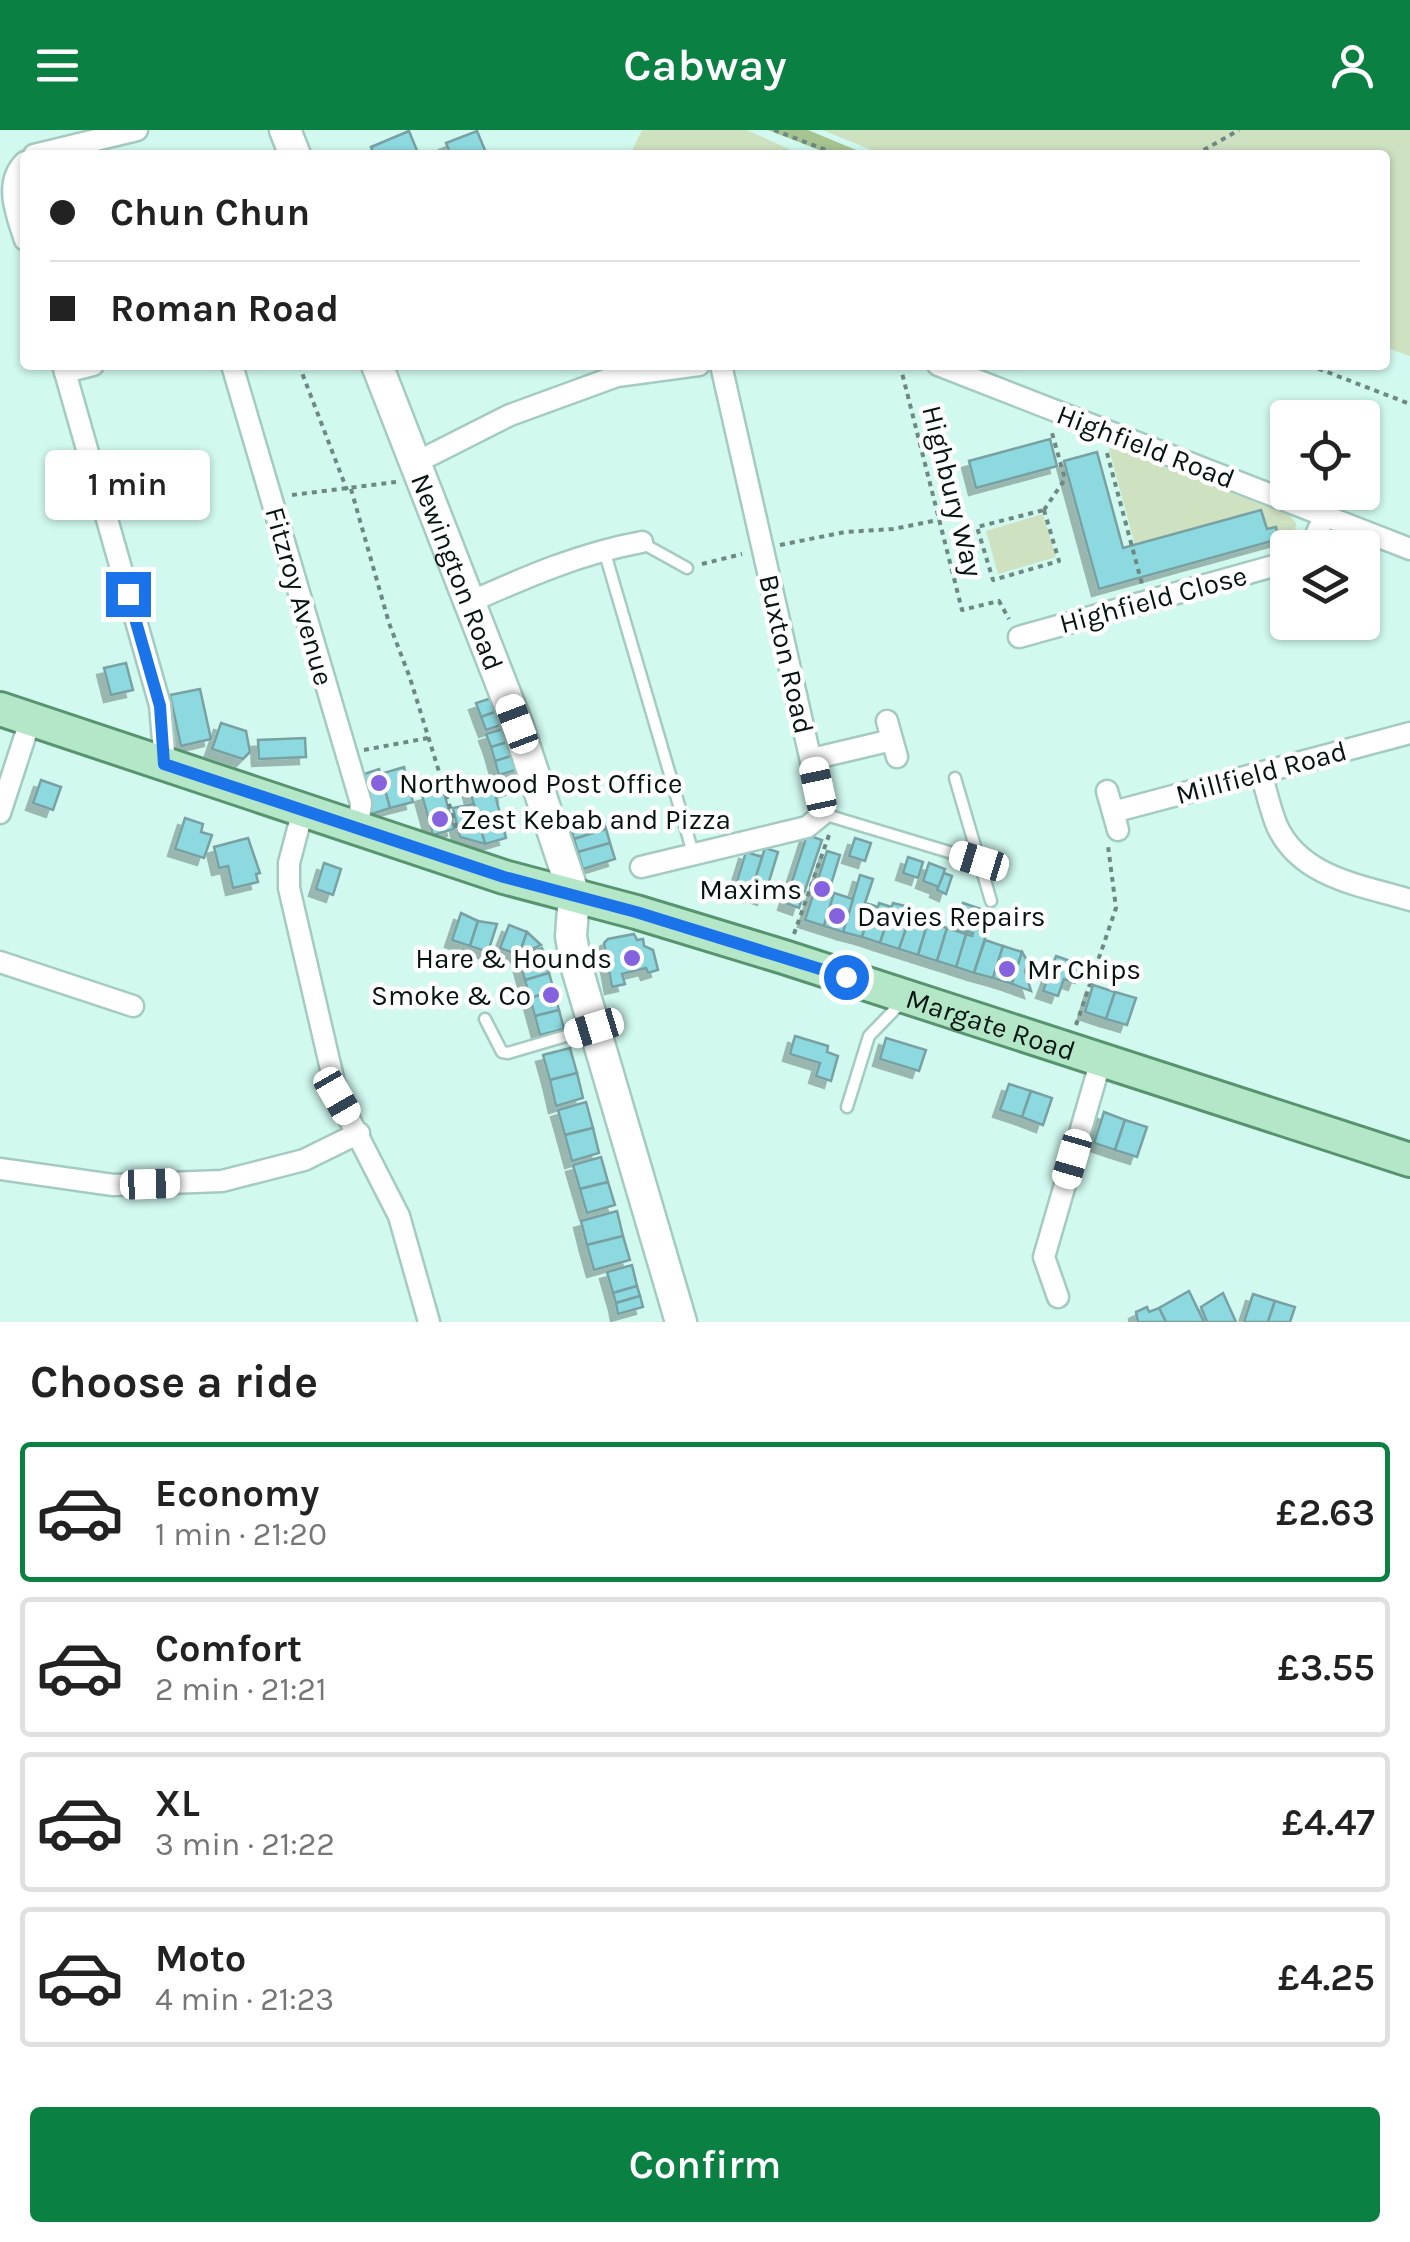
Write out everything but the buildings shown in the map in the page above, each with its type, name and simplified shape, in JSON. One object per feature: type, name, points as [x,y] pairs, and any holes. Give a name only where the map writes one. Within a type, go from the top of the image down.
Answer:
[{"type":"main road","name":"Newington Road","points":[[379,370],[517,724],[574,895]]},
{"type":"main road","name":"Margate Road","points":[[16,714],[467,864],[784,957],[1410,1160]]},
{"type":"main road","points":[[574,895],[571,936],[576,965],[680,1322]]},
{"type":"street","points":[[55,150],[137,130]]},
{"type":"street","points":[[20,170],[13,180],[20,224]]},
{"type":"street","points":[[64,370],[160,706],[164,764]]},
{"type":"street","name":"Fitzroy Avenue","points":[[233,370],[361,803],[358,828]]},
{"type":"street","points":[[418,470],[510,416],[618,376],[647,370]]},
{"type":"street","name":"Buxton Road","points":[[722,370],[812,760],[829,816]]},
{"type":"street","name":"Highfield Road","points":[[950,370],[1410,549]]},
{"type":"street","points":[[1318,530],[1325,515]]},
{"type":"street","points":[[470,602],[532,574],[604,549],[642,542]]},
{"type":"street","name":"Highfield Close","points":[[1019,636],[1270,567]]},
{"type":"street","points":[[0,813],[16,714]]},
{"type":"street","name":"Millfield Road","points":[[1113,811],[1410,733]]},
{"type":"street","points":[[812,760],[892,739]]},
{"type":"street","points":[[1261,772],[1277,825],[1302,859],[1319,872],[1410,900]]},
{"type":"street","points":[[303,810],[289,863],[290,888],[337,1096],[398,1216],[429,1322]]},
{"type":"street","points":[[641,867],[807,827],[829,816]]},
{"type":"street","points":[[0,962],[133,1006]]},
{"type":"street","points":[[1058,1297],[1044,1257],[1100,1060]]},
{"type":"street","points":[[0,1169],[114,1186],[222,1181],[304,1160],[358,1133]]},
{"type":"lane","points":[[642,542],[686,568]]},
{"type":"lane","points":[[604,549],[693,854]]},
{"type":"lane","points":[[954,778],[990,901]]},
{"type":"lane","points":[[829,816],[979,861]]},
{"type":"lane","points":[[847,1107],[869,1036],[908,996]]},
{"type":"lane","points":[[485,1019],[502,1052],[508,1053],[594,1028]]},
{"type":"path","points":[[774,130],[826,150]]},
{"type":"path","points":[[1204,150],[1239,130]]},
{"type":"path","points":[[301,370],[349,490],[467,864]]},
{"type":"path","name":"Highbury Way","points":[[901,370],[962,610],[999,601],[1019,636]]},
{"type":"path","points":[[1322,370],[1410,404]]},
{"type":"path","points":[[1044,408],[1065,478],[1044,510],[977,527],[993,580],[1060,561],[1044,510]]},
{"type":"path","points":[[1104,428],[1105,446],[1147,601]]},
{"type":"path","points":[[271,498],[349,490],[418,470]]},
{"type":"path","points":[[686,568],[845,532],[893,529],[938,520]]},
{"type":"path","points":[[346,753],[428,738]]},
{"type":"path","points":[[1068,1048],[1116,908],[1108,839],[1113,811]]},
{"type":"path","points":[[784,957],[802,918],[829,816]]},
{"type":"green space","points":[[642,130],[747,130],[791,150],[632,150]]},
{"type":"green space","points":[[768,130],[808,130],[856,150],[819,150]]},
{"type":"green space","points":[[822,130],[1410,130],[1410,356],[1390,349],[1390,150],[872,150]]},
{"type":"green space","points":[[1109,449],[1289,514],[1296,523],[1295,530],[1267,529],[1261,510],[1135,545]]},
{"type":"green space","points":[[1043,514],[1056,557],[998,574],[986,531]]},
{"type":"place","name":"Northwood Post Office","points":[[379,783]]},
{"type":"place","name":"Zest Kebab and Pizza","points":[[440,819]]},
{"type":"place","name":"Maxims","points":[[822,889]]},
{"type":"place","name":"Davies Repairs","points":[[837,916]]},
{"type":"place","name":"Hare & Hounds","points":[[632,958]]},
{"type":"place","name":"Mr Chips","points":[[1007,969]]},
{"type":"place","name":"Smoke & Co","points":[[551,995]]},
{"type":"route","points":[[128,594],[160,706],[164,764],[504,877],[636,912],[846,977]]}]
